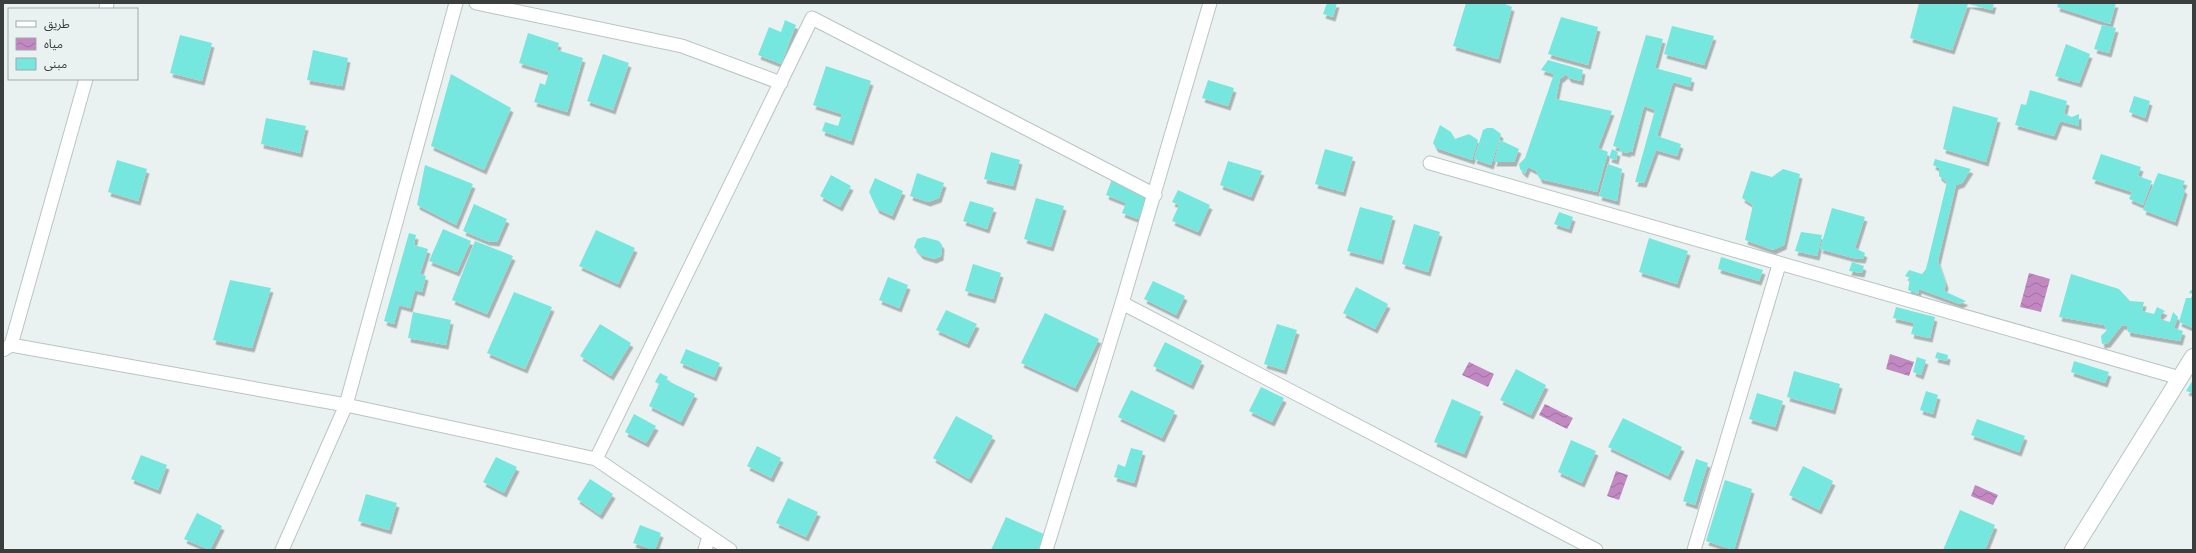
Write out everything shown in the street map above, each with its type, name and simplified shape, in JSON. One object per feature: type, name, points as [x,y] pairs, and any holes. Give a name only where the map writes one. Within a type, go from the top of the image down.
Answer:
[{"type":"street","points":[[282,550],[346,405],[456,3]]},
{"type":"street","points":[[476,3],[682,46],[781,83]]},
{"type":"street","points":[[1046,550],[1122,303],[1210,3]]},
{"type":"street","points":[[596,459],[812,18],[1154,195]]},
{"type":"street","points":[[86,80],[7,348],[346,405],[596,459],[730,550]]},
{"type":"street","points":[[1430,163],[1779,265],[2180,378]]},
{"type":"street","points":[[1694,550],[1779,265]]},
{"type":"street","points":[[1122,303],[1596,550]]},
{"type":"street","points":[[2073,550],[2193,357]]},
{"type":"street","points":[[705,550],[709,536]]},
{"type":"water","points":[[2029,273],[2050,279],[2041,312],[2020,307]]},
{"type":"water","points":[[1890,354],[1914,362],[1909,376],[1886,369]]},
{"type":"water","points":[[1469,362],[1494,374],[1488,387],[1462,375]]},
{"type":"water","points":[[1545,404],[1573,418],[1567,429],[1539,415]]},
{"type":"water","points":[[1616,471],[1628,475],[1619,500],[1607,496]]},
{"type":"water","points":[[1975,485],[1998,495],[1993,505],[1971,496]]},
{"type":"building","points":[[1327,3],[1337,3],[1333,17],[1323,14]]},
{"type":"building","points":[[1466,3],[1503,3],[1512,7],[1498,59],[1453,46]]},
{"type":"building","points":[[1919,3],[1994,3],[1992,10],[1968,4],[1952,50],[1910,38]]},
{"type":"building","points":[[2058,3],[2116,3],[2110,24],[2057,7]]},
{"type":"building","points":[[1561,17],[1598,27],[1588,65],[1548,54]]},
{"type":"building","points":[[785,20],[796,25],[781,64],[758,55],[769,27],[781,32]]},
{"type":"building","points":[[2102,25],[2116,28],[2109,53],[2094,49]]},
{"type":"building","points":[[1672,26],[1714,36],[1704,65],[1664,54]]},
{"type":"building","points":[[528,33],[559,43],[557,50],[583,58],[567,112],[534,102],[540,83],[545,85],[549,72],[519,63]]},
{"type":"building","points":[[180,35],[212,43],[202,81],[170,73]]},
{"type":"building","points":[[1646,35],[1663,39],[1655,68],[1692,78],[1690,87],[1673,82],[1657,136],[1681,144],[1677,156],[1656,150],[1644,183],[1635,182],[1655,110],[1644,106],[1632,152],[1629,151],[1628,153],[1619,151],[1620,148],[1613,146]]},
{"type":"building","points":[[2066,44],[2090,54],[2079,83],[2055,76]]},
{"type":"building","points":[[313,50],[348,58],[342,86],[307,80]]},
{"type":"building","points":[[603,54],[629,63],[613,110],[587,101]]},
{"type":"building","points":[[1548,60],[1583,70],[1581,81],[1569,78],[1566,74],[1560,79],[1556,99],[1612,111],[1598,148],[1608,152],[1597,192],[1540,179],[1536,171],[1528,167],[1525,174],[1520,169],[1519,164],[1525,158],[1554,74],[1541,70]]},
{"type":"building","points":[[826,66],[871,81],[851,141],[822,131],[825,122],[838,126],[842,114],[813,105]]},
{"type":"building","points":[[451,74],[511,108],[484,170],[431,146]]},
{"type":"building","points":[[1208,80],[1234,88],[1228,106],[1202,98]]},
{"type":"building","points":[[2030,90],[2067,101],[2064,114],[2072,117],[2079,114],[2079,126],[2060,121],[2054,136],[2015,125],[2021,104],[2026,105]]},
{"type":"building","points":[[2134,96],[2150,101],[2145,118],[2129,112]]},
{"type":"building","points":[[1953,106],[1998,118],[1986,162],[1943,149]]},
{"type":"building","points":[[266,118],[306,126],[300,153],[261,144]]},
{"type":"building","points":[[1440,125],[1451,132],[1455,139],[1469,134],[1478,140],[1472,160],[1436,148],[1433,143]]},
{"type":"building","points":[[1493,128],[1501,134],[1491,165],[1474,159],[1483,130]]},
{"type":"building","points":[[1500,140],[1519,149],[1514,162],[1494,162]]},
{"type":"building","points":[[1325,149],[1353,157],[1343,192],[1315,184]]},
{"type":"building","points":[[1612,149],[1618,152],[1616,160],[1609,158]]},
{"type":"building","points":[[991,152],[1020,160],[1013,186],[984,179]]},
{"type":"building","points":[[2101,154],[2141,167],[2138,176],[2152,181],[2143,205],[2129,199],[2132,192],[2092,179]]},
{"type":"building","points":[[1935,159],[1971,169],[1962,183],[1956,185],[1938,261],[1946,284],[1944,291],[1966,301],[1960,304],[1919,289],[1918,294],[1908,290],[1910,278],[1905,276],[1909,270],[1922,274],[1926,269],[1947,182],[1939,176],[1939,168],[1933,165]]},
{"type":"building","points":[[117,160],[147,169],[138,201],[108,192]]},
{"type":"building","points":[[1228,161],[1262,171],[1251,197],[1220,185]]},
{"type":"building","points":[[1608,164],[1622,169],[1617,201],[1599,196]]},
{"type":"building","points":[[425,165],[473,184],[456,225],[417,205]]},
{"type":"building","points":[[1783,169],[1800,174],[1784,245],[1773,250],[1745,240],[1753,205],[1742,198],[1751,171],[1772,177]]},
{"type":"building","points":[[917,173],[944,183],[939,198],[928,202],[910,196]]},
{"type":"building","points":[[2158,173],[2185,181],[2182,187],[2185,190],[2175,222],[2143,210]]},
{"type":"building","points":[[831,175],[851,186],[840,207],[820,196]]},
{"type":"building","points":[[875,178],[903,191],[892,216],[877,209],[869,192]]},
{"type":"building","points":[[1112,179],[1148,194],[1138,219],[1122,213],[1126,203],[1106,195]]},
{"type":"building","points":[[1178,190],[1210,205],[1198,232],[1172,221],[1179,205],[1172,202]]},
{"type":"building","points":[[1036,198],[1064,206],[1051,247],[1024,239]]},
{"type":"building","points":[[970,201],[994,208],[987,229],[963,221]]},
{"type":"building","points":[[474,204],[507,219],[497,242],[487,241],[463,231]]},
{"type":"building","points":[[1360,207],[1393,216],[1381,260],[1347,251]]},
{"type":"building","points":[[1832,208],[1865,217],[1855,248],[1865,253],[1863,259],[1853,258],[1820,249]]},
{"type":"building","points":[[1559,212],[1573,217],[1569,229],[1554,224]]},
{"type":"building","points":[[1414,224],[1440,232],[1428,272],[1402,264]]},
{"type":"building","points":[[443,229],[471,241],[457,272],[429,261]]},
{"type":"building","points":[[596,230],[635,248],[618,284],[579,266]]},
{"type":"building","points":[[1801,232],[1822,235],[1817,256],[1795,251]]},
{"type":"building","points":[[409,233],[416,235],[414,245],[428,249],[420,274],[426,276],[422,292],[415,290],[410,308],[399,305],[394,324],[384,321]]},
{"type":"building","points":[[924,237],[939,241],[942,245],[941,256],[934,259],[921,255],[914,247],[917,239]]},
{"type":"building","points":[[1649,238],[1688,251],[1677,284],[1639,272]]},
{"type":"building","points":[[475,241],[513,256],[487,314],[452,300]]},
{"type":"building","points":[[1721,257],[1763,270],[1759,281],[1718,269]]},
{"type":"building","points":[[1852,262],[1864,266],[1862,273],[1849,271]]},
{"type":"building","points":[[973,264],[1001,273],[993,299],[965,291]]},
{"type":"building","points":[[2071,274],[2119,289],[2130,301],[2144,302],[2142,311],[2154,314],[2157,307],[2165,311],[2161,315],[2160,319],[2170,322],[2173,312],[2178,317],[2174,328],[2183,331],[2180,341],[2128,332],[2127,326],[2122,325],[2108,343],[2102,344],[2101,336],[2107,330],[2104,325],[2059,317]]},
{"type":"building","points":[[888,277],[908,285],[899,308],[879,300]]},
{"type":"building","points":[[230,280],[271,288],[252,348],[213,340]]},
{"type":"building","points":[[1153,281],[1185,296],[1176,315],[1144,299]]},
{"type":"building","points":[[1356,287],[1388,304],[1375,329],[1343,313]]},
{"type":"building","points":[[2193,290],[2193,294],[2189,293]]},
{"type":"building","points":[[514,292],[552,307],[525,369],[487,353]]},
{"type":"building","points":[[2193,294],[2193,328],[2179,322],[2186,298],[2191,298]]},
{"type":"building","points":[[1896,307],[1935,317],[1930,338],[1911,334],[1914,323],[1893,318]]},
{"type":"building","points":[[946,310],[977,324],[967,344],[936,330]]},
{"type":"building","points":[[413,312],[451,320],[446,345],[408,338]]},
{"type":"building","points":[[1045,313],[1099,339],[1075,388],[1021,363]]},
{"type":"building","points":[[600,324],[631,343],[611,376],[580,356]]},
{"type":"building","points":[[1277,324],[1297,330],[1284,370],[1264,364]]},
{"type":"building","points":[[1165,342],[1202,361],[1191,385],[1153,366]]},
{"type":"building","points":[[686,349],[720,363],[714,377],[680,363]]},
{"type":"building","points":[[1937,352],[1948,355],[1947,361],[1935,358]]},
{"type":"building","points":[[1917,357],[1926,360],[1921,375],[1913,372]]},
{"type":"building","points":[[2074,361],[2109,372],[2105,383],[2071,372]]},
{"type":"building","points":[[1516,369],[1546,385],[1531,415],[1500,400]]},
{"type":"building","points":[[1794,371],[1840,384],[1833,410],[1787,397]]},
{"type":"building","points":[[660,373],[668,377],[666,380],[695,394],[681,422],[649,406],[659,384],[655,382]]},
{"type":"building","points":[[2193,380],[2193,393],[2186,391]]},
{"type":"building","points":[[1261,387],[1284,398],[1272,422],[1249,411]]},
{"type":"building","points":[[1131,390],[1175,411],[1162,438],[1118,417]]},
{"type":"building","points":[[1926,391],[1938,395],[1933,414],[1920,410]]},
{"type":"building","points":[[1757,393],[1783,401],[1775,427],[1749,419]]},
{"type":"building","points":[[1452,399],[1481,412],[1464,454],[1434,442]]},
{"type":"building","points":[[634,414],[656,426],[646,443],[625,432]]},
{"type":"building","points":[[956,416],[993,436],[969,479],[933,458]]},
{"type":"building","points":[[1623,418],[1682,447],[1668,476],[1608,447]]},
{"type":"building","points":[[1977,419],[2025,436],[2019,452],[1971,435]]},
{"type":"building","points":[[1571,440],[1596,451],[1582,483],[1558,472]]},
{"type":"building","points":[[757,446],[781,458],[771,478],[747,466]]},
{"type":"building","points":[[1131,448],[1143,451],[1134,483],[1114,477],[1118,464],[1125,467]]},
{"type":"building","points":[[141,455],[167,465],[158,490],[131,479]]},
{"type":"building","points":[[496,457],[517,467],[504,493],[483,482]]},
{"type":"building","points":[[1696,459],[1708,463],[1695,505],[1683,501]]},
{"type":"building","points":[[1803,466],[1833,481],[1819,510],[1789,495]]},
{"type":"building","points":[[590,479],[613,494],[600,515],[577,499]]},
{"type":"building","points":[[1725,480],[1752,489],[1734,550],[1706,541]]},
{"type":"building","points":[[366,494],[397,503],[389,530],[358,521]]},
{"type":"building","points":[[788,498],[818,512],[806,537],[776,523]]},
{"type":"building","points":[[1960,510],[1995,525],[1985,550],[1943,550]]},
{"type":"building","points":[[197,513],[222,526],[210,550],[184,539]]},
{"type":"building","points":[[1006,517],[1046,535],[1039,550],[991,550]]},
{"type":"building","points":[[640,525],[661,533],[655,550],[633,543]]}]
